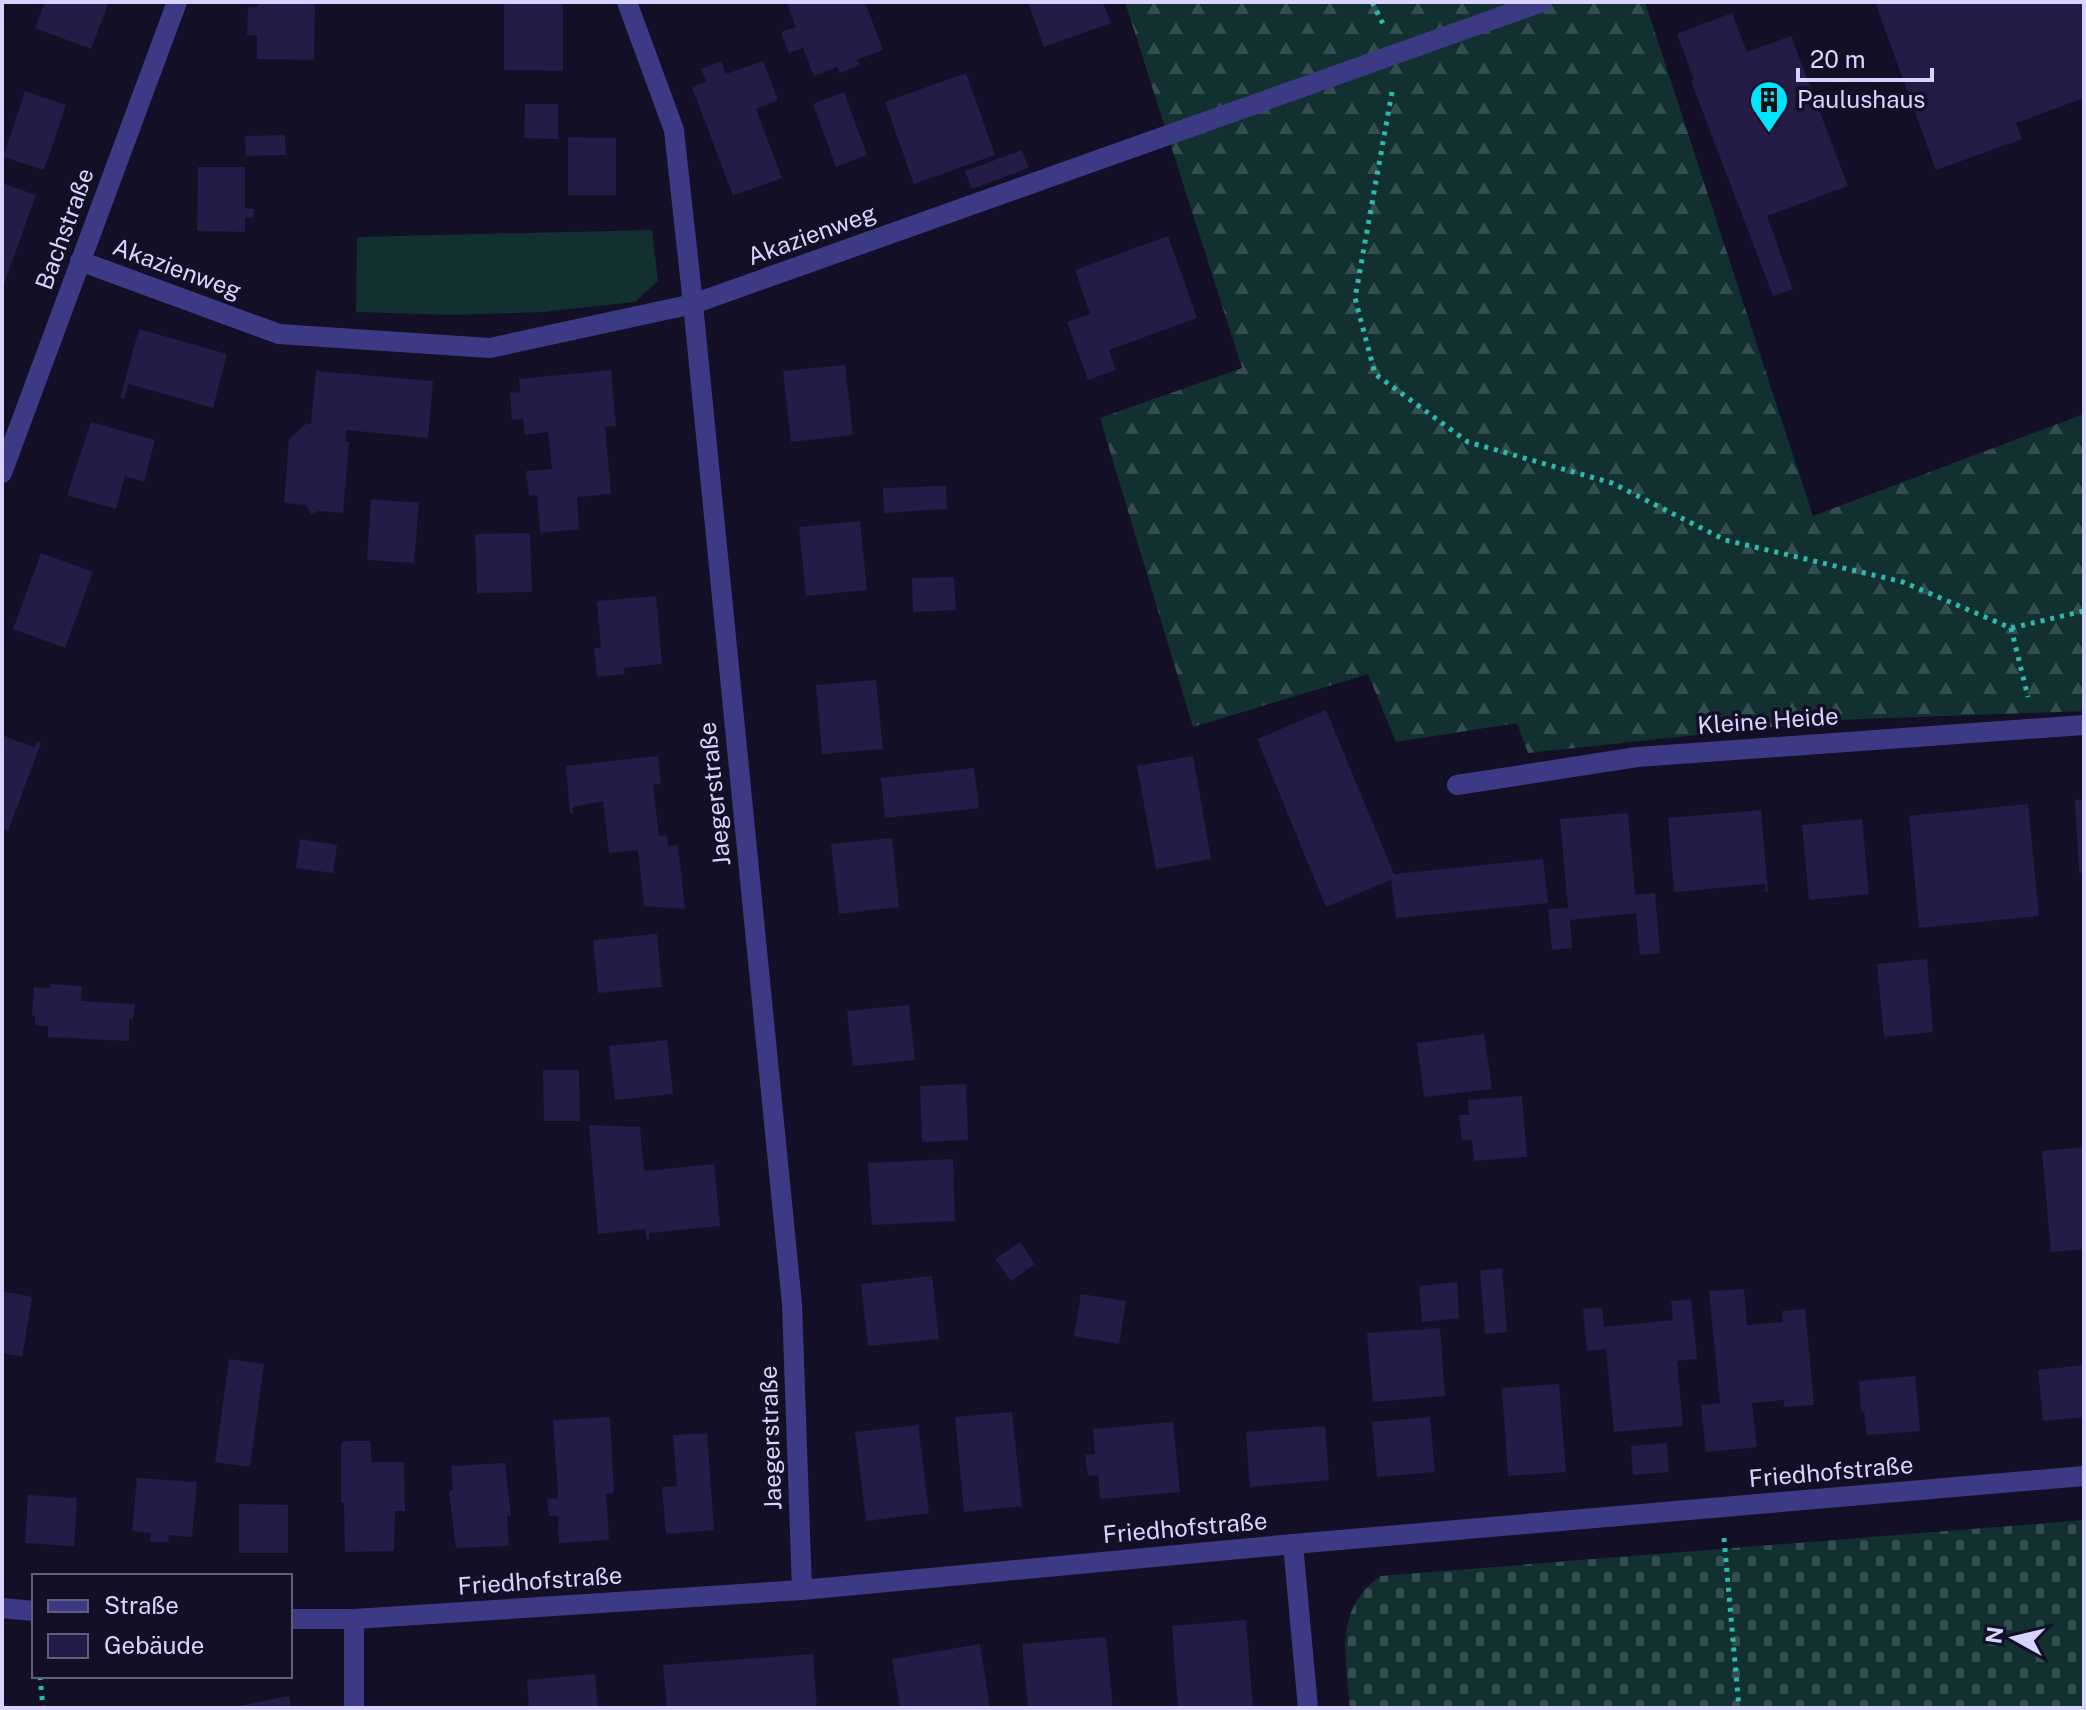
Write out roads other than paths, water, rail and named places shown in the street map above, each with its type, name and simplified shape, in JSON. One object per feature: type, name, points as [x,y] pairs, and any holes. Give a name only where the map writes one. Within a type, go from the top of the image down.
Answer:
[{"type":"street","name":"Bachstraße","points":[[2,473],[177,2]]},
{"type":"street","name":"Jaegerstraße","points":[[627,2],[674,130],[792,1304],[802,1590]]},
{"type":"street","name":"Akazienweg","points":[[80,261],[279,334],[490,348],[693,304],[1542,2]]},
{"type":"street","name":"Kleine Heide","points":[[1457,785],[1637,757],[2084,725]]},
{"type":"street","name":"Friedhofstraße","points":[[292,1619],[354,1619],[802,1590],[2084,1476]]},
{"type":"street","points":[[1293,1544],[1308,1708]]},
{"type":"street","points":[[2,1608],[32,1611]]},
{"type":"street","points":[[354,1619],[354,1708]]},
{"type":"place","name":"Paulushaus","points":[[1769,134]]}]
